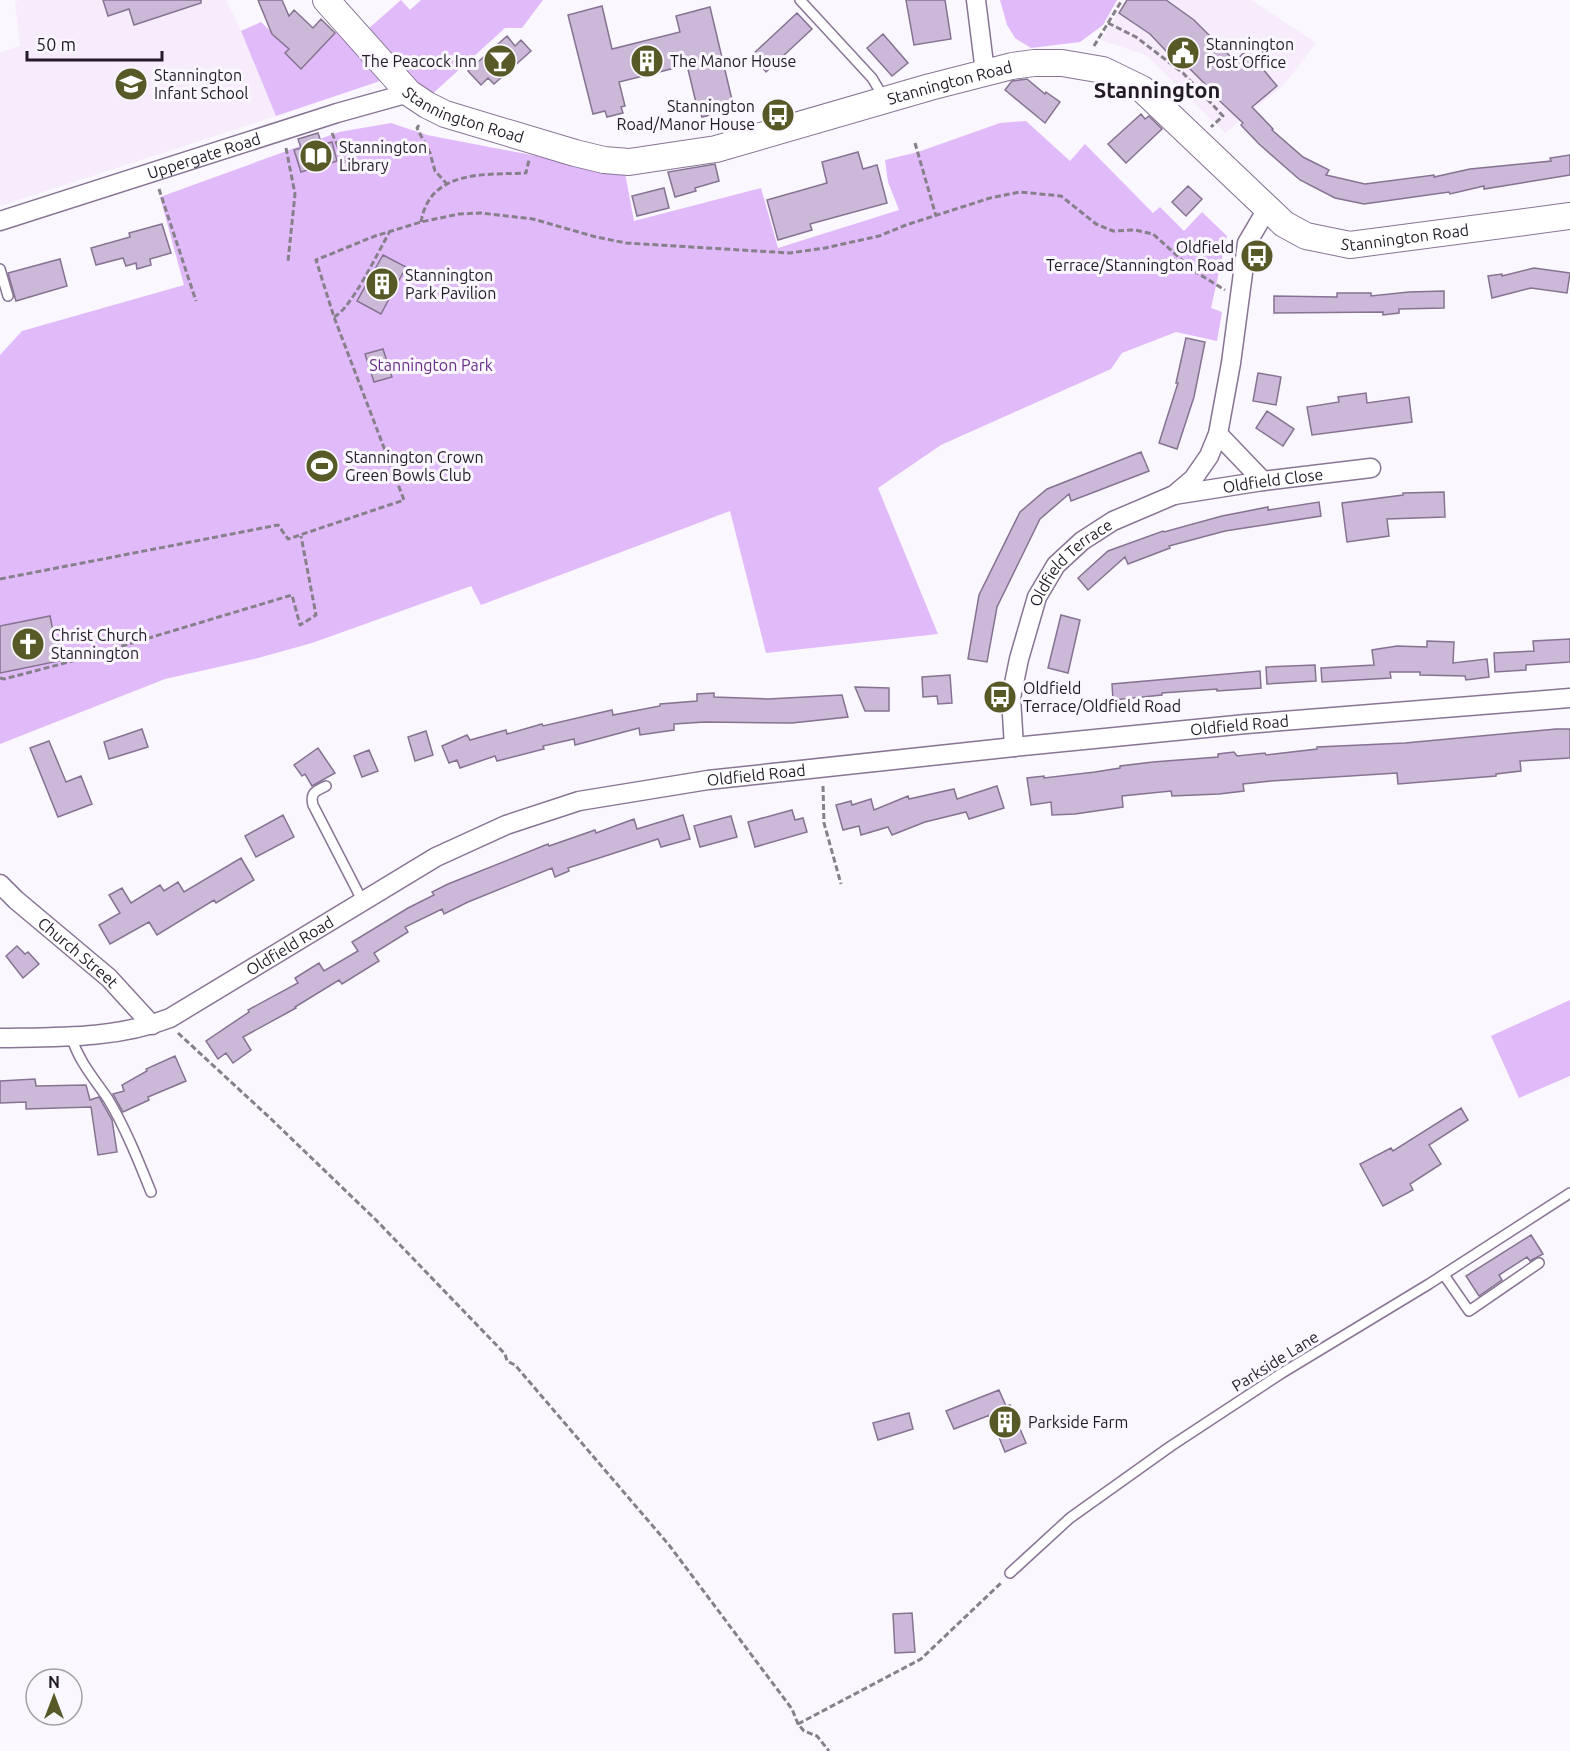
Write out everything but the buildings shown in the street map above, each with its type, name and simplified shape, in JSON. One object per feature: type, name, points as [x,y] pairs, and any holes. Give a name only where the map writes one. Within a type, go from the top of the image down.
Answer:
[{"type":"main road","name":"Stannington Road","points":[[326,0],[418,99],[445,114],[534,142],[604,160],[628,162],[716,148],[985,72],[1034,63],[1062,63],[1103,70],[1142,89],[1267,209],[1284,224],[1306,236],[1350,245],[1570,216]]},
{"type":"street","points":[[976,0],[985,72]]},
{"type":"street","name":"Uppergate Road","points":[[0,221],[326,118],[418,99]]},
{"type":"street","name":"Oldfield Terrace","points":[[1014,747],[1011,698],[1019,659],[1037,597],[1056,565],[1082,541],[1113,521],[1174,495],[1193,479],[1209,456],[1218,434],[1231,363],[1247,243],[1267,209]]},
{"type":"street","points":[[1218,434],[1263,481]]},
{"type":"street","name":"Oldfield Close","points":[[1174,495],[1371,468]]},
{"type":"street","name":"Oldfield Road","points":[[0,1038],[120,1032],[152,1025],[170,1018],[446,853],[506,825],[579,801],[708,780],[1014,747],[1258,723],[1570,698]]},
{"type":"street","name":"Church Street","points":[[0,884],[109,978],[152,1025]]},
{"type":"lane","points":[[800,0],[872,78],[881,100]]},
{"type":"lane","points":[[0,269],[8,296]]},
{"type":"lane","points":[[326,786],[314,792],[311,797],[313,806],[326,826],[363,902]]},
{"type":"lane","points":[[71,1035],[76,1053],[108,1100],[141,1166],[151,1192]]},
{"type":"lane","name":"Parkside Lane","points":[[1010,1573],[1070,1518],[1171,1446],[1282,1373],[1444,1275],[1570,1193]]},
{"type":"lane","points":[[1444,1275],[1469,1311],[1539,1263]]},
{"type":"path","points":[[1082,66],[1122,0]]},
{"type":"path","points":[[1108,23],[1136,37],[1183,74],[1223,116],[1197,140]]},
{"type":"path","points":[[418,99],[417,128],[430,153],[435,171],[446,183]]},
{"type":"path","points":[[326,118],[350,174]]},
{"type":"path","points":[[283,132],[296,194],[288,261]]},
{"type":"path","points":[[421,222],[423,207],[446,183],[466,176],[526,173],[534,142]]},
{"type":"path","points":[[915,142],[936,216]]},
{"type":"path","points":[[153,172],[196,301]]},
{"type":"path","points":[[0,579],[278,525],[288,539],[404,500],[334,317],[316,260],[375,236],[421,222],[459,214],[481,213],[533,219],[626,243],[790,253],[879,236],[990,198],[1020,192],[1061,196],[1096,224],[1113,231],[1135,230],[1153,234],[1194,271],[1239,298]]},
{"type":"path","points":[[334,317],[341,314],[350,301],[389,233]]},
{"type":"path","points":[[0,678],[4,679],[69,662],[292,595],[300,625],[306,623],[316,615],[300,536]]},
{"type":"path","points":[[823,768],[824,823],[841,884]]},
{"type":"path","points":[[170,1018],[179,1036],[270,1118],[368,1212],[505,1354],[507,1361],[515,1365],[669,1545],[792,1709],[798,1724],[804,1731],[817,1736],[829,1751]]},
{"type":"path","points":[[798,1724],[921,1659],[1010,1573]]},
{"type":"shaded area","name":"Stannington Infant School","points":[[18,0],[226,0],[276,116],[0,206],[0,52],[20,46],[15,3]]},
{"type":"shaded area","points":[[1126,0],[1251,0],[1316,43],[1284,85],[1225,133],[1146,55],[1101,40]]},
{"type":"green space","points":[[401,0],[410,10],[421,0],[543,0],[522,28],[505,28],[429,97],[367,30]]},
{"type":"green space","points":[[1000,0],[1117,0],[1103,25],[1080,42],[1031,48],[1015,38],[1007,25]]},
{"type":"green space","points":[[261,22],[289,49],[285,53],[301,69],[336,32],[383,80],[276,116],[241,31]]},
{"type":"green space","name":"Stannington Park","points":[[1026,121],[1070,161],[1085,144],[1153,213],[1160,207],[1184,231],[1202,212],[1227,236],[1211,308],[1222,312],[1217,341],[1176,332],[1122,353],[1111,369],[941,445],[878,488],[938,634],[766,653],[730,511],[481,605],[471,586],[312,643],[165,679],[0,744],[0,355],[22,331],[184,285],[160,197],[339,132],[391,123],[427,135],[625,173],[634,221],[761,188],[778,248],[899,210],[888,182],[885,160],[918,152],[1000,123]]},
{"type":"green space","points":[[1570,1000],[1570,1076],[1519,1098],[1491,1036]]},
{"type":"place","name":"Stannington Post Office","points":[[1183,53]]},
{"type":"place","name":"The Peacock Inn","points":[[500,61]]},
{"type":"place","name":"The Manor House","points":[[647,61]]},
{"type":"place","name":"Stannington Infant School","points":[[131,84]]},
{"type":"place","name":"Stannington Road/Manor House","points":[[778,115]]},
{"type":"place","name":"Stannington Library","points":[[316,156]]},
{"type":"place","name":"Oldfield Terrace/Stannington Road","points":[[1257,256]]},
{"type":"place","name":"Stannington Park Pavilion","points":[[382,284]]},
{"type":"place","name":"Stannington Crown Green Bowls Club","points":[[322,466]]},
{"type":"place","name":"Christ Church Stannington","points":[[28,644]]},
{"type":"place","name":"Oldfield Terrace/Oldfield Road","points":[[1000,697]]},
{"type":"place","name":"Parkside Farm","points":[[1005,1422]]},
{"type":"district","name":"Stannington","points":[[1157,90]]}]
